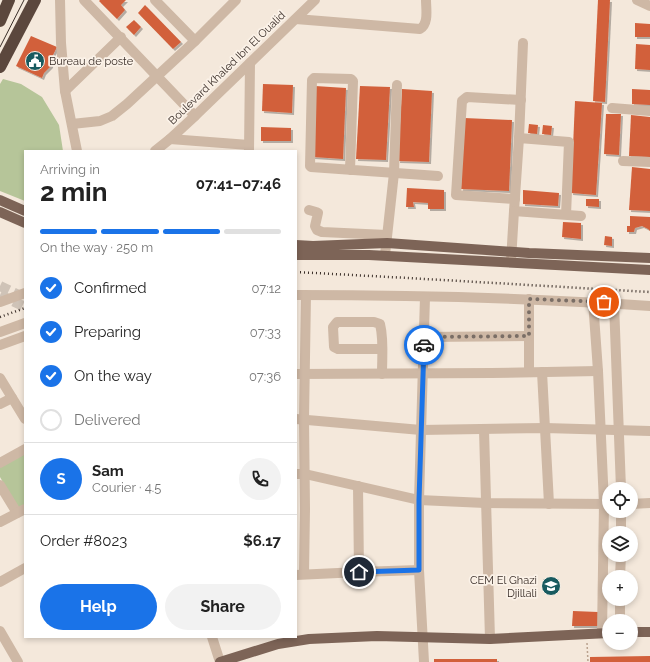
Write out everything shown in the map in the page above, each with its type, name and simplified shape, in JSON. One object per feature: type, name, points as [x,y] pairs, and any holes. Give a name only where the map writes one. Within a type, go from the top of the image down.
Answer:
[{"type":"highway","points":[[0,21],[9,0]]},
{"type":"highway","points":[[0,67],[35,0]]},
{"type":"main road","points":[[0,200],[24,211]]},
{"type":"main road","points":[[0,212],[24,223]]},
{"type":"main road","points":[[297,245],[313,246],[387,239],[529,253],[650,258]]},
{"type":"main road","points":[[297,255],[385,255],[650,270]]},
{"type":"main road","points":[[638,632],[650,632]]},
{"type":"main road","points":[[220,662],[278,644],[309,639],[377,636],[490,639],[602,633]]},
{"type":"street","points":[[68,0],[60,5],[61,43],[65,91],[77,150]]},
{"type":"street","points":[[84,0],[195,116]]},
{"type":"street","points":[[156,0],[195,41]]},
{"type":"street","points":[[296,19],[420,29],[426,22],[426,0]]},
{"type":"street","points":[[637,0],[650,6]]},
{"type":"street","points":[[72,124],[100,121],[112,116],[195,41],[232,2]]},
{"type":"street","name":"Boulevard Khaled Ibn El Oualid","points":[[156,150],[195,116],[296,19],[309,2]]},
{"type":"street","points":[[65,91],[121,37]]},
{"type":"street","points":[[511,262],[522,100],[523,43]]},
{"type":"street","points":[[170,139],[249,148],[250,63]]},
{"type":"street","points":[[350,170],[353,81],[351,79],[314,78],[312,80],[309,165],[311,167],[350,170],[438,176]]},
{"type":"street","points":[[385,255],[394,173],[397,85]]},
{"type":"street","points":[[515,199],[456,195],[460,124],[462,101],[467,97],[522,100]]},
{"type":"street","points":[[612,108],[650,112]]},
{"type":"street","points":[[519,138],[569,142],[566,214]]},
{"type":"street","points":[[623,161],[650,162]]},
{"type":"street","points":[[309,210],[318,214],[315,226],[317,230],[322,232],[387,239]]},
{"type":"street","points":[[514,211],[581,216]]},
{"type":"street","points":[[0,302],[24,293]]},
{"type":"street","points":[[419,570],[300,574],[301,295],[529,299],[650,306]]},
{"type":"street","points":[[424,662],[419,570],[419,500],[425,296]]},
{"type":"street","points":[[529,299],[529,372]]},
{"type":"street","points":[[593,302],[604,482]]},
{"type":"street","points":[[614,303],[621,482]]},
{"type":"street","points":[[382,349],[338,349],[334,347],[333,327],[337,322],[374,322],[380,324],[382,332],[382,349],[382,374]]},
{"type":"street","points":[[0,332],[24,323]]},
{"type":"street","points":[[0,345],[24,336]]},
{"type":"street","points":[[424,337],[529,336]]},
{"type":"street","points":[[300,374],[598,371]]},
{"type":"street","points":[[542,372],[549,504]]},
{"type":"street","points":[[0,378],[24,417]]},
{"type":"street","points":[[0,404],[12,398]]},
{"type":"street","points":[[300,419],[421,430],[544,428],[650,431]]},
{"type":"street","points":[[484,430],[490,639]]},
{"type":"street","points":[[0,463],[24,450]]},
{"type":"street","points":[[300,474],[419,500],[486,503],[602,504]]},
{"type":"street","points":[[0,485],[21,511],[0,522]]},
{"type":"street","points":[[358,486],[359,572]]},
{"type":"street","points":[[638,504],[650,504]]},
{"type":"street","points":[[605,614],[606,518]]},
{"type":"street","points":[[0,582],[24,569]]},
{"type":"street","points":[[0,631],[18,662]]},
{"type":"street","points":[[212,638],[220,662]]},
{"type":"path","points":[[587,634],[588,662]]},
{"type":"green space","points":[[3,79],[21,84],[42,97],[59,125],[63,150],[24,150],[24,201],[0,191],[0,84]]},
{"type":"green space","points":[[24,452],[24,508],[19,510],[0,477],[0,465]]},
{"type":"building","points":[[126,0],[121,5],[125,10],[117,19],[99,1]]},
{"type":"building","points":[[598,0],[610,0],[605,102],[593,101]]},
{"type":"building","points":[[145,5],[181,42],[173,49],[138,13]]},
{"type":"building","points":[[134,20],[141,27],[134,35],[126,27]]},
{"type":"building","points":[[635,23],[650,24],[650,37],[635,37]]},
{"type":"building","name":"Bureau de poste","points":[[31,36],[57,47],[52,57],[51,66],[44,73],[42,78],[16,66]]},
{"type":"building","points":[[636,44],[650,45],[650,70],[635,69]]},
{"type":"building","points":[[263,84],[293,85],[292,113],[262,111]]},
{"type":"building","points":[[315,86],[346,88],[343,159],[313,157]]},
{"type":"building","points":[[360,86],[390,87],[386,160],[356,159]]},
{"type":"building","points":[[402,89],[432,91],[429,162],[398,161]]},
{"type":"building","points":[[632,89],[650,90],[650,105],[632,104]]},
{"type":"building","points":[[575,101],[602,103],[596,195],[571,193]]},
{"type":"building","points":[[606,114],[621,114],[619,155],[604,154]]},
{"type":"building","points":[[631,115],[650,117],[650,157],[629,156]]},
{"type":"building","points":[[464,118],[512,120],[509,191],[461,189]]},
{"type":"building","points":[[529,124],[538,125],[537,134],[528,133]]},
{"type":"building","points":[[543,125],[552,126],[551,135],[542,134]]},
{"type":"building","points":[[261,127],[291,128],[291,141],[261,141]]},
{"type":"building","points":[[632,167],[650,169],[650,211],[629,210]]},
{"type":"building","points":[[407,188],[444,190],[444,209],[428,209],[428,203],[413,202],[414,207],[406,207]]},
{"type":"building","points":[[523,190],[559,193],[558,206],[523,204]]},
{"type":"building","points":[[586,199],[599,199],[599,207],[586,206]]},
{"type":"building","points":[[630,216],[650,217],[650,231],[642,226],[635,228],[634,232],[627,232],[627,226],[630,226]]},
{"type":"building","points":[[563,222],[581,223],[581,239],[562,237]]},
{"type":"building","points":[[605,236],[612,237],[612,246],[604,245]]},
{"type":"building","points":[[573,611],[598,612],[598,626],[572,626]]},
{"type":"building","points":[[650,656],[650,662],[590,662],[590,657]]},
{"type":"building","points":[[434,659],[497,659],[497,662],[434,662]]},
{"type":"tunnel","points":[[0,286],[24,298]]},
{"type":"tunnel","points":[[0,295],[24,307]]},
{"type":"tram line","points":[[0,47],[24,0]]},
{"type":"railway","points":[[297,272],[650,292]]},
{"type":"railway","points":[[0,317],[24,308]]},
{"type":"way so far","points":[[424,345],[424,337],[529,336],[529,299],[604,302]]},
{"type":"place","name":"Bureau de poste","points":[[35,61]]},
{"type":"place","name":"CEM El Ghazi Djillali","points":[[551,586]]},
{"type":"route","points":[[359,572],[419,570],[419,500],[424,345]]}]
